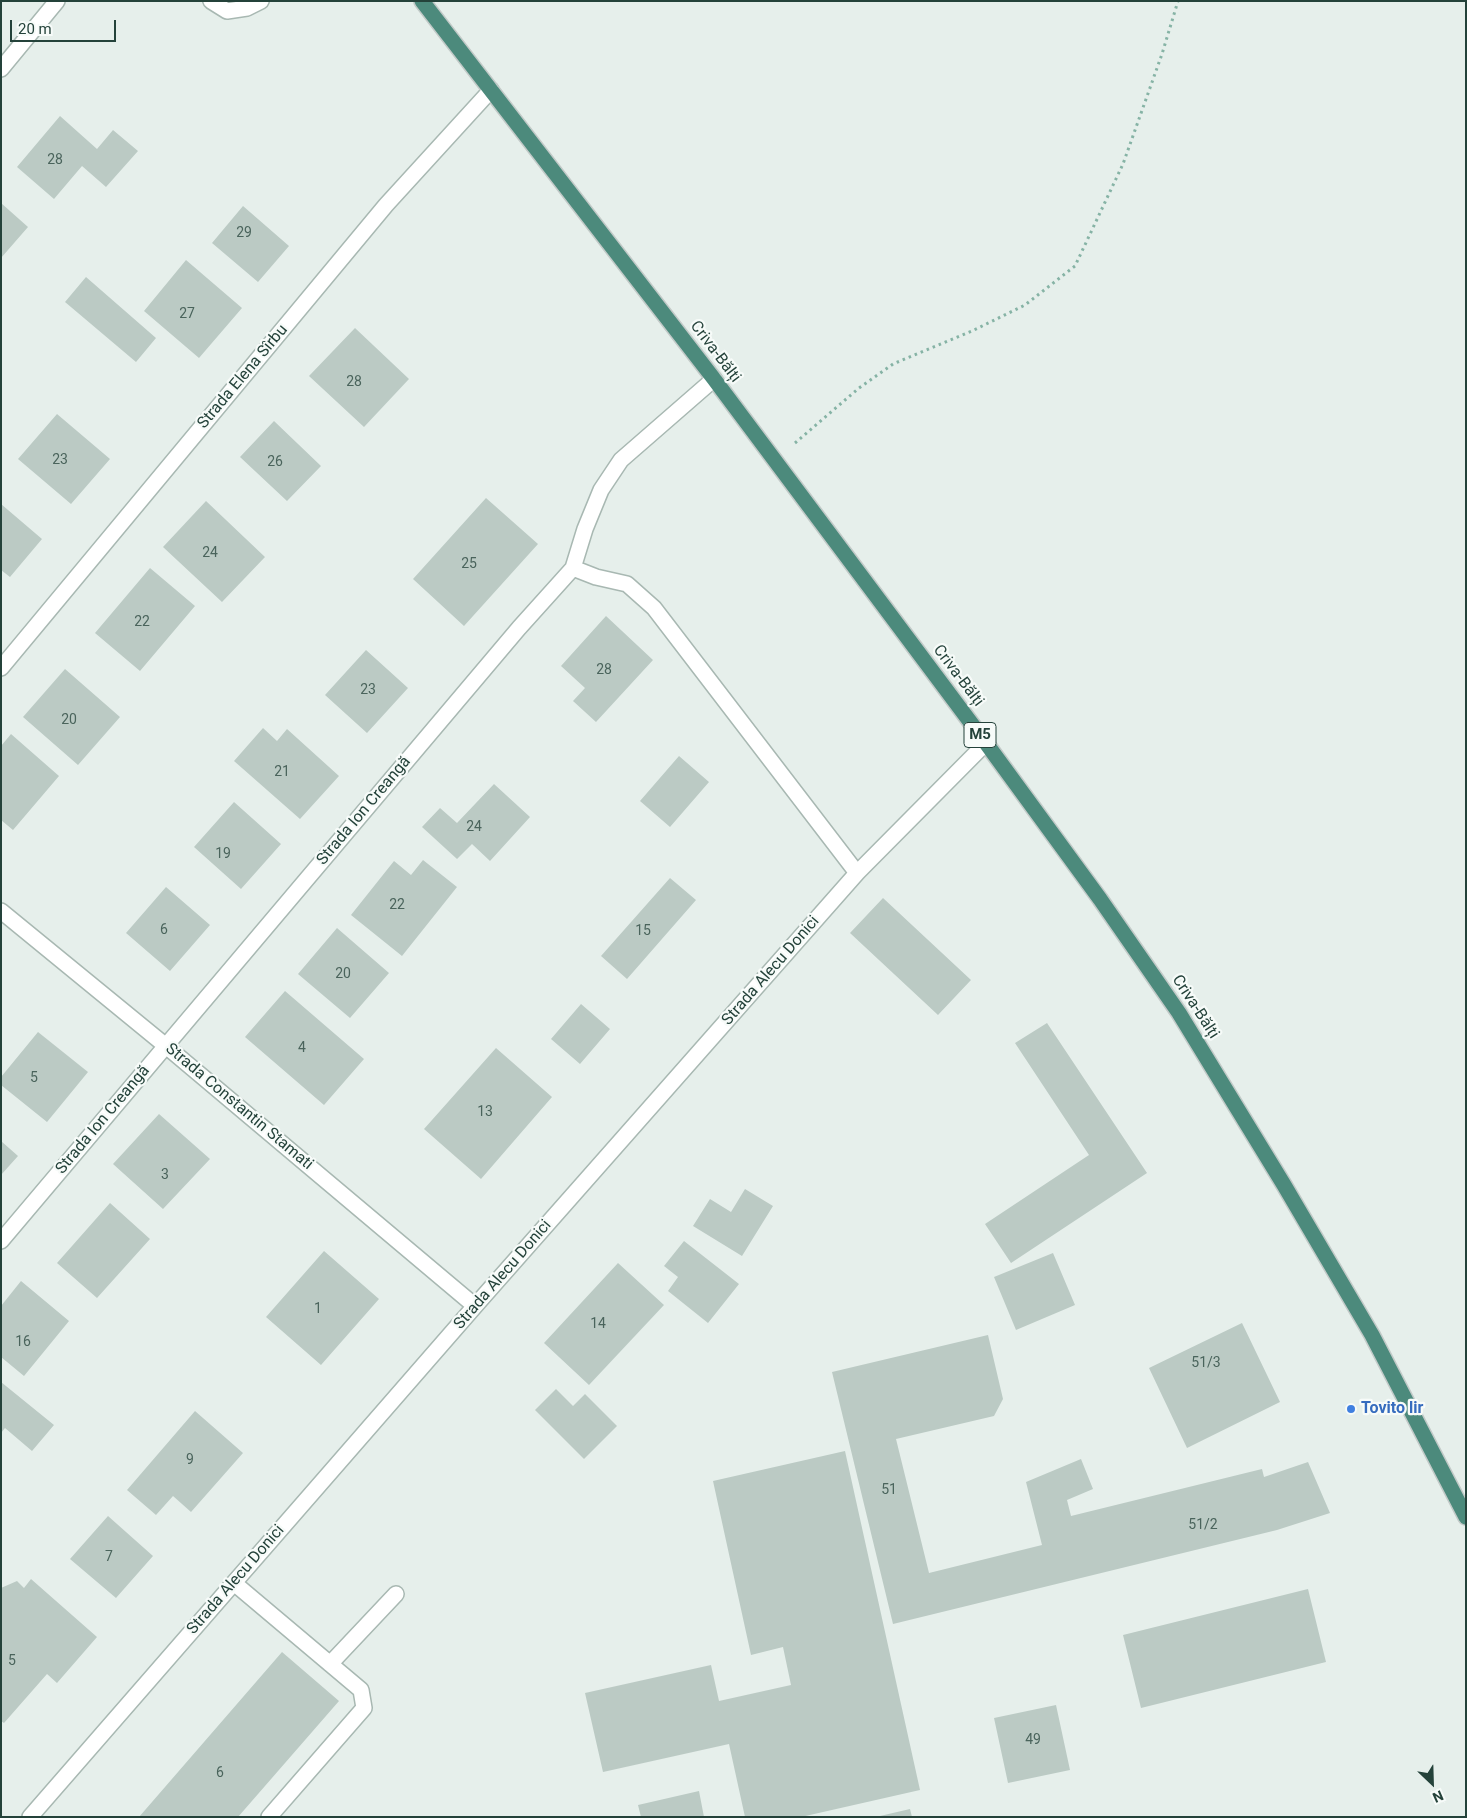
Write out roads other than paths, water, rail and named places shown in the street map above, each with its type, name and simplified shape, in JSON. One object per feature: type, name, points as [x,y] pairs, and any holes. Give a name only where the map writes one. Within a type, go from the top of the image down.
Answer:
[{"type":"highway","name":"Criva-Bălți","points":[[422,1],[775,460],[1100,899],[1179,1013],[1284,1185],[1372,1335],[1466,1517]]},
{"type":"street","points":[[1,69],[57,1]]},
{"type":"street","points":[[211,1],[227,11],[247,8],[261,1]]},
{"type":"street","name":"Strada Elena Sîrbu","points":[[1,668],[386,205],[491,90]]},
{"type":"street","name":"Strada Ion Creangă","points":[[1,1240],[519,628],[574,568],[585,529],[601,490],[621,460],[714,379]]},
{"type":"street","points":[[574,568],[596,577],[626,584],[654,608],[857,873]]},
{"type":"street","name":"Strada Alecu Donici","points":[[30,1817],[475,1306],[857,873],[986,743]]},
{"type":"street","name":"Strada Constantin Stamati","points":[[1,911],[166,1046],[475,1306]]},
{"type":"street","points":[[234,1583],[361,1690],[364,1708],[269,1817]]},
{"type":"street","points":[[330,1664],[396,1594]]},
{"type":"place","name":"Tovito lir","points":[[1351,1409]]}]
